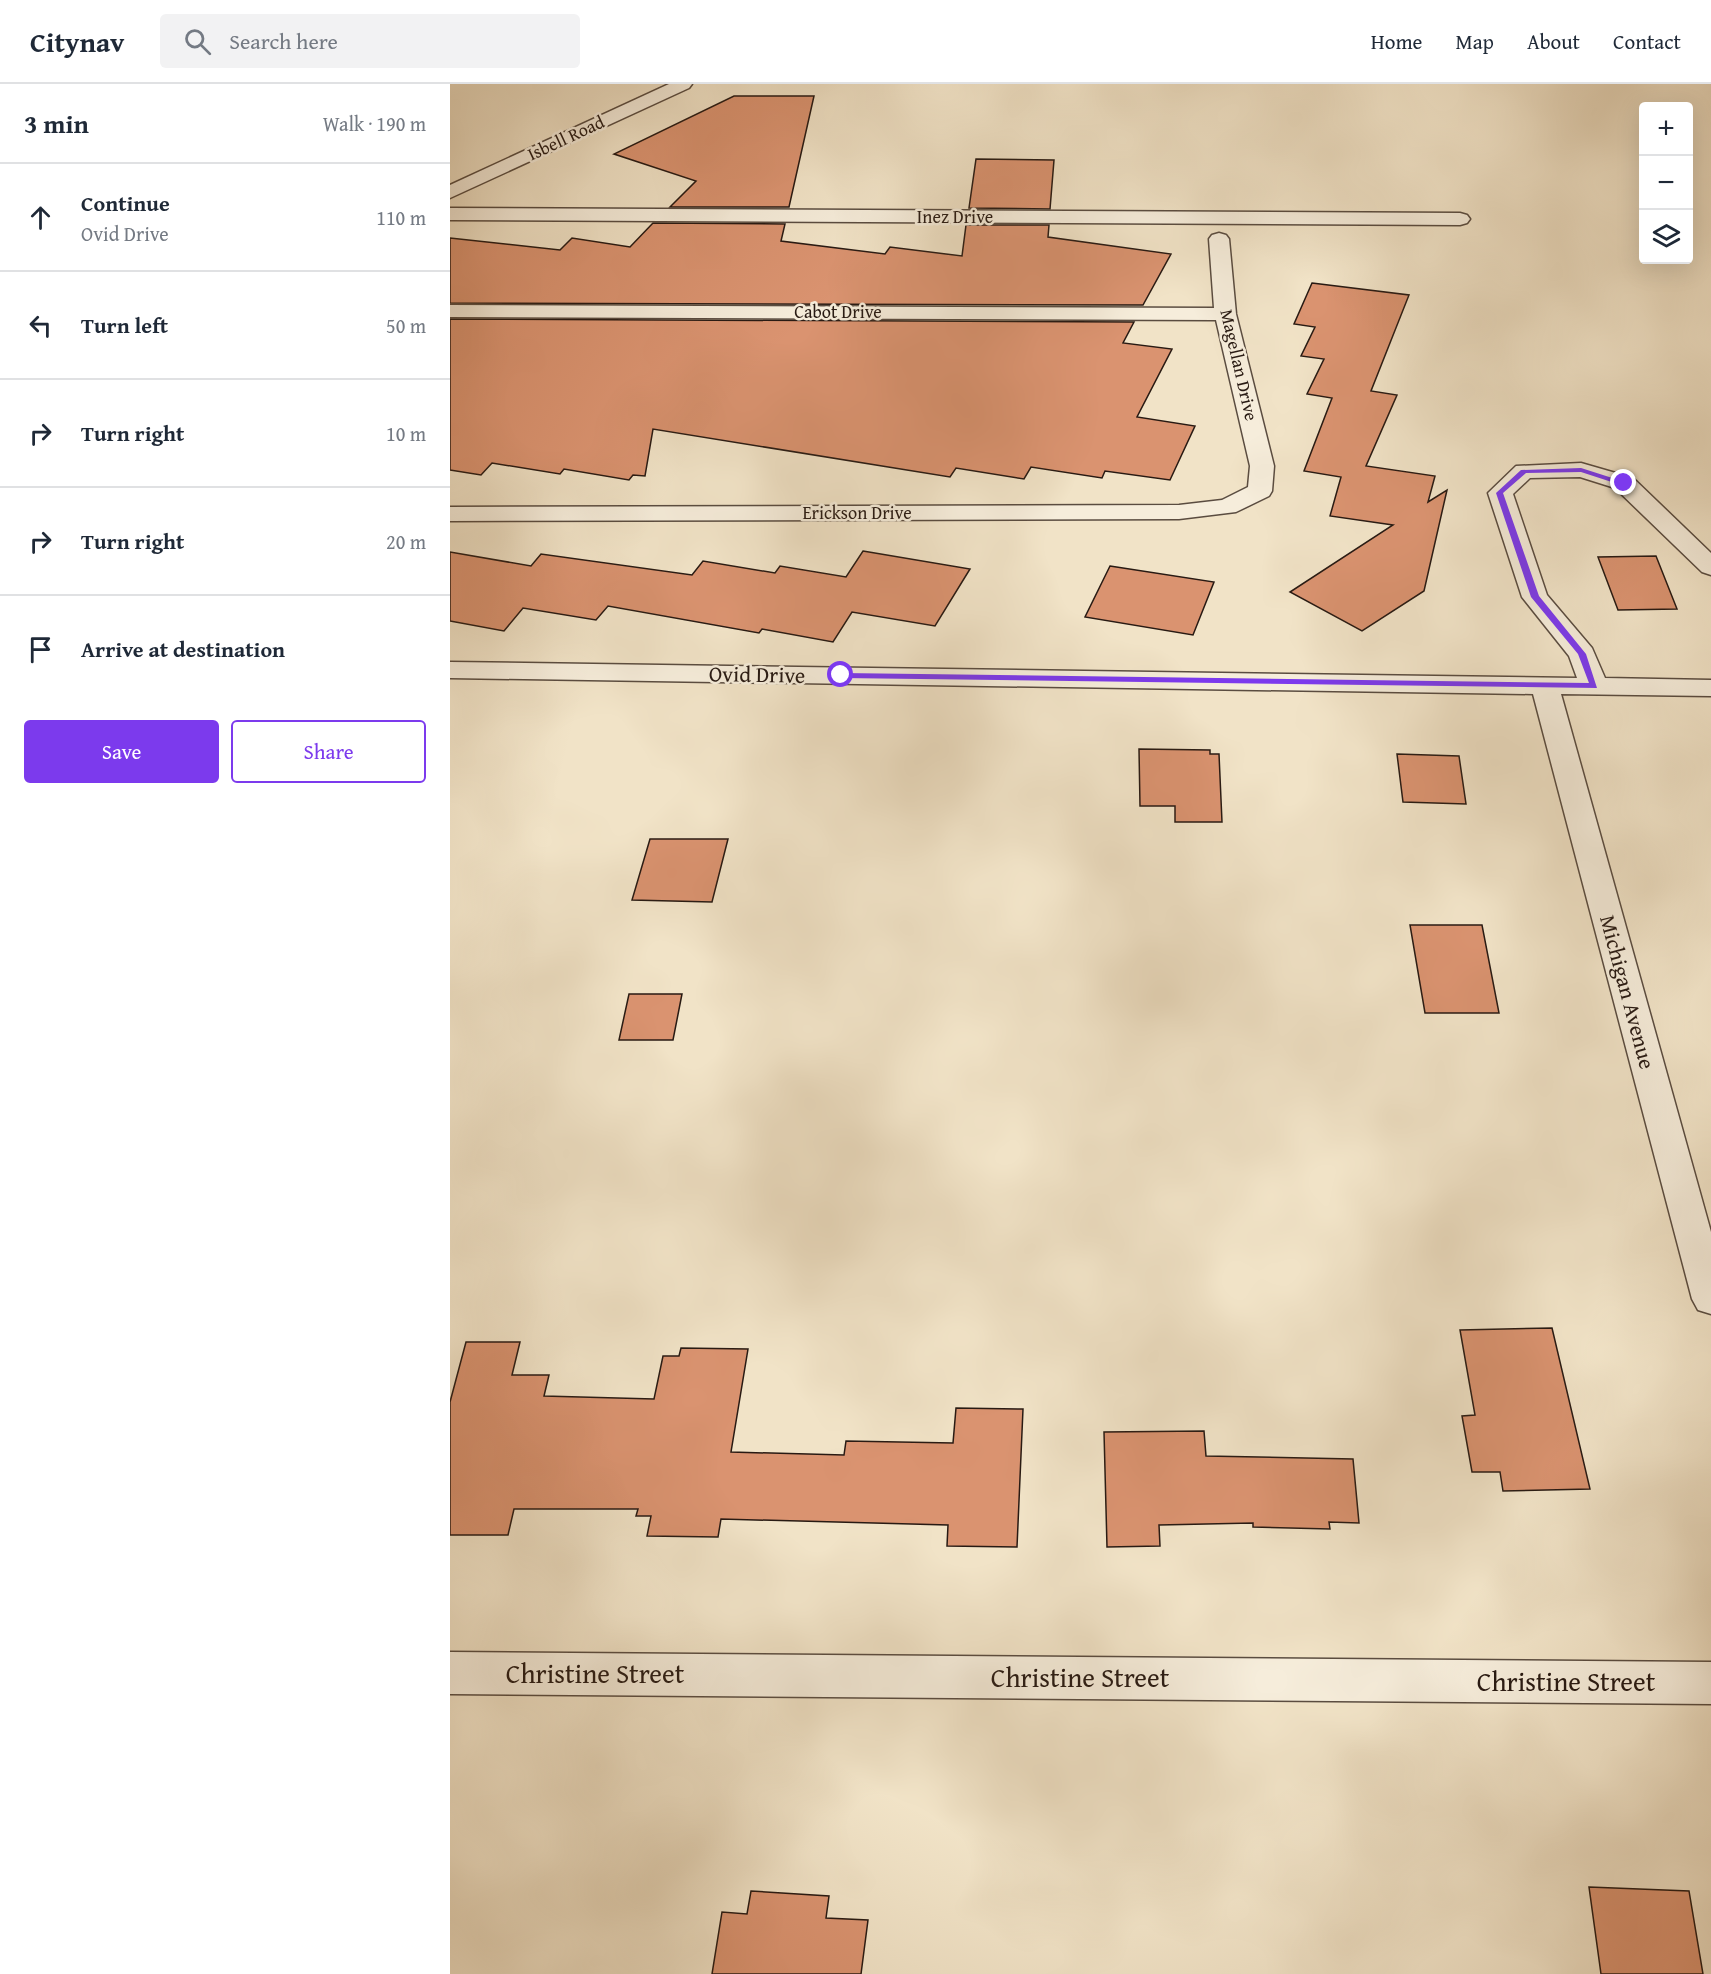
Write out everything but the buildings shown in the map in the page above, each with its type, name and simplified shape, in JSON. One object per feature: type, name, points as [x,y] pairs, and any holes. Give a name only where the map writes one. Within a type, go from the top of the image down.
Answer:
[{"type":"street","name":"Isbell Road","points":[[450,192],[683,84]]},
{"type":"street","name":"Inez Drive","points":[[450,214],[1460,219]]},
{"type":"street","name":"Magellan Drive","points":[[1219,239],[1226,314],[1262,466],[1260,491]]},
{"type":"street","name":"Cabot Drive","points":[[450,311],[1226,314]]},
{"type":"street","points":[[1594,686],[1582,654],[1535,597],[1500,493],[1524,471],[1581,470],[1624,483],[1711,567]]},
{"type":"street","name":"Erickson Drive","points":[[450,514],[1179,512],[1227,507],[1260,491]]},
{"type":"street","name":"Ovid Drive","points":[[450,670],[1711,688]]},
{"type":"street","name":"Michigan Avenue","points":[[1545,686],[1711,1299]]},
{"type":"street","name":"Christine Street","points":[[450,1673],[1711,1683]]},
{"type":"route","points":[[841,675],[1594,686],[1582,654],[1535,597],[1500,493],[1524,471],[1581,470],[1624,483]]}]
